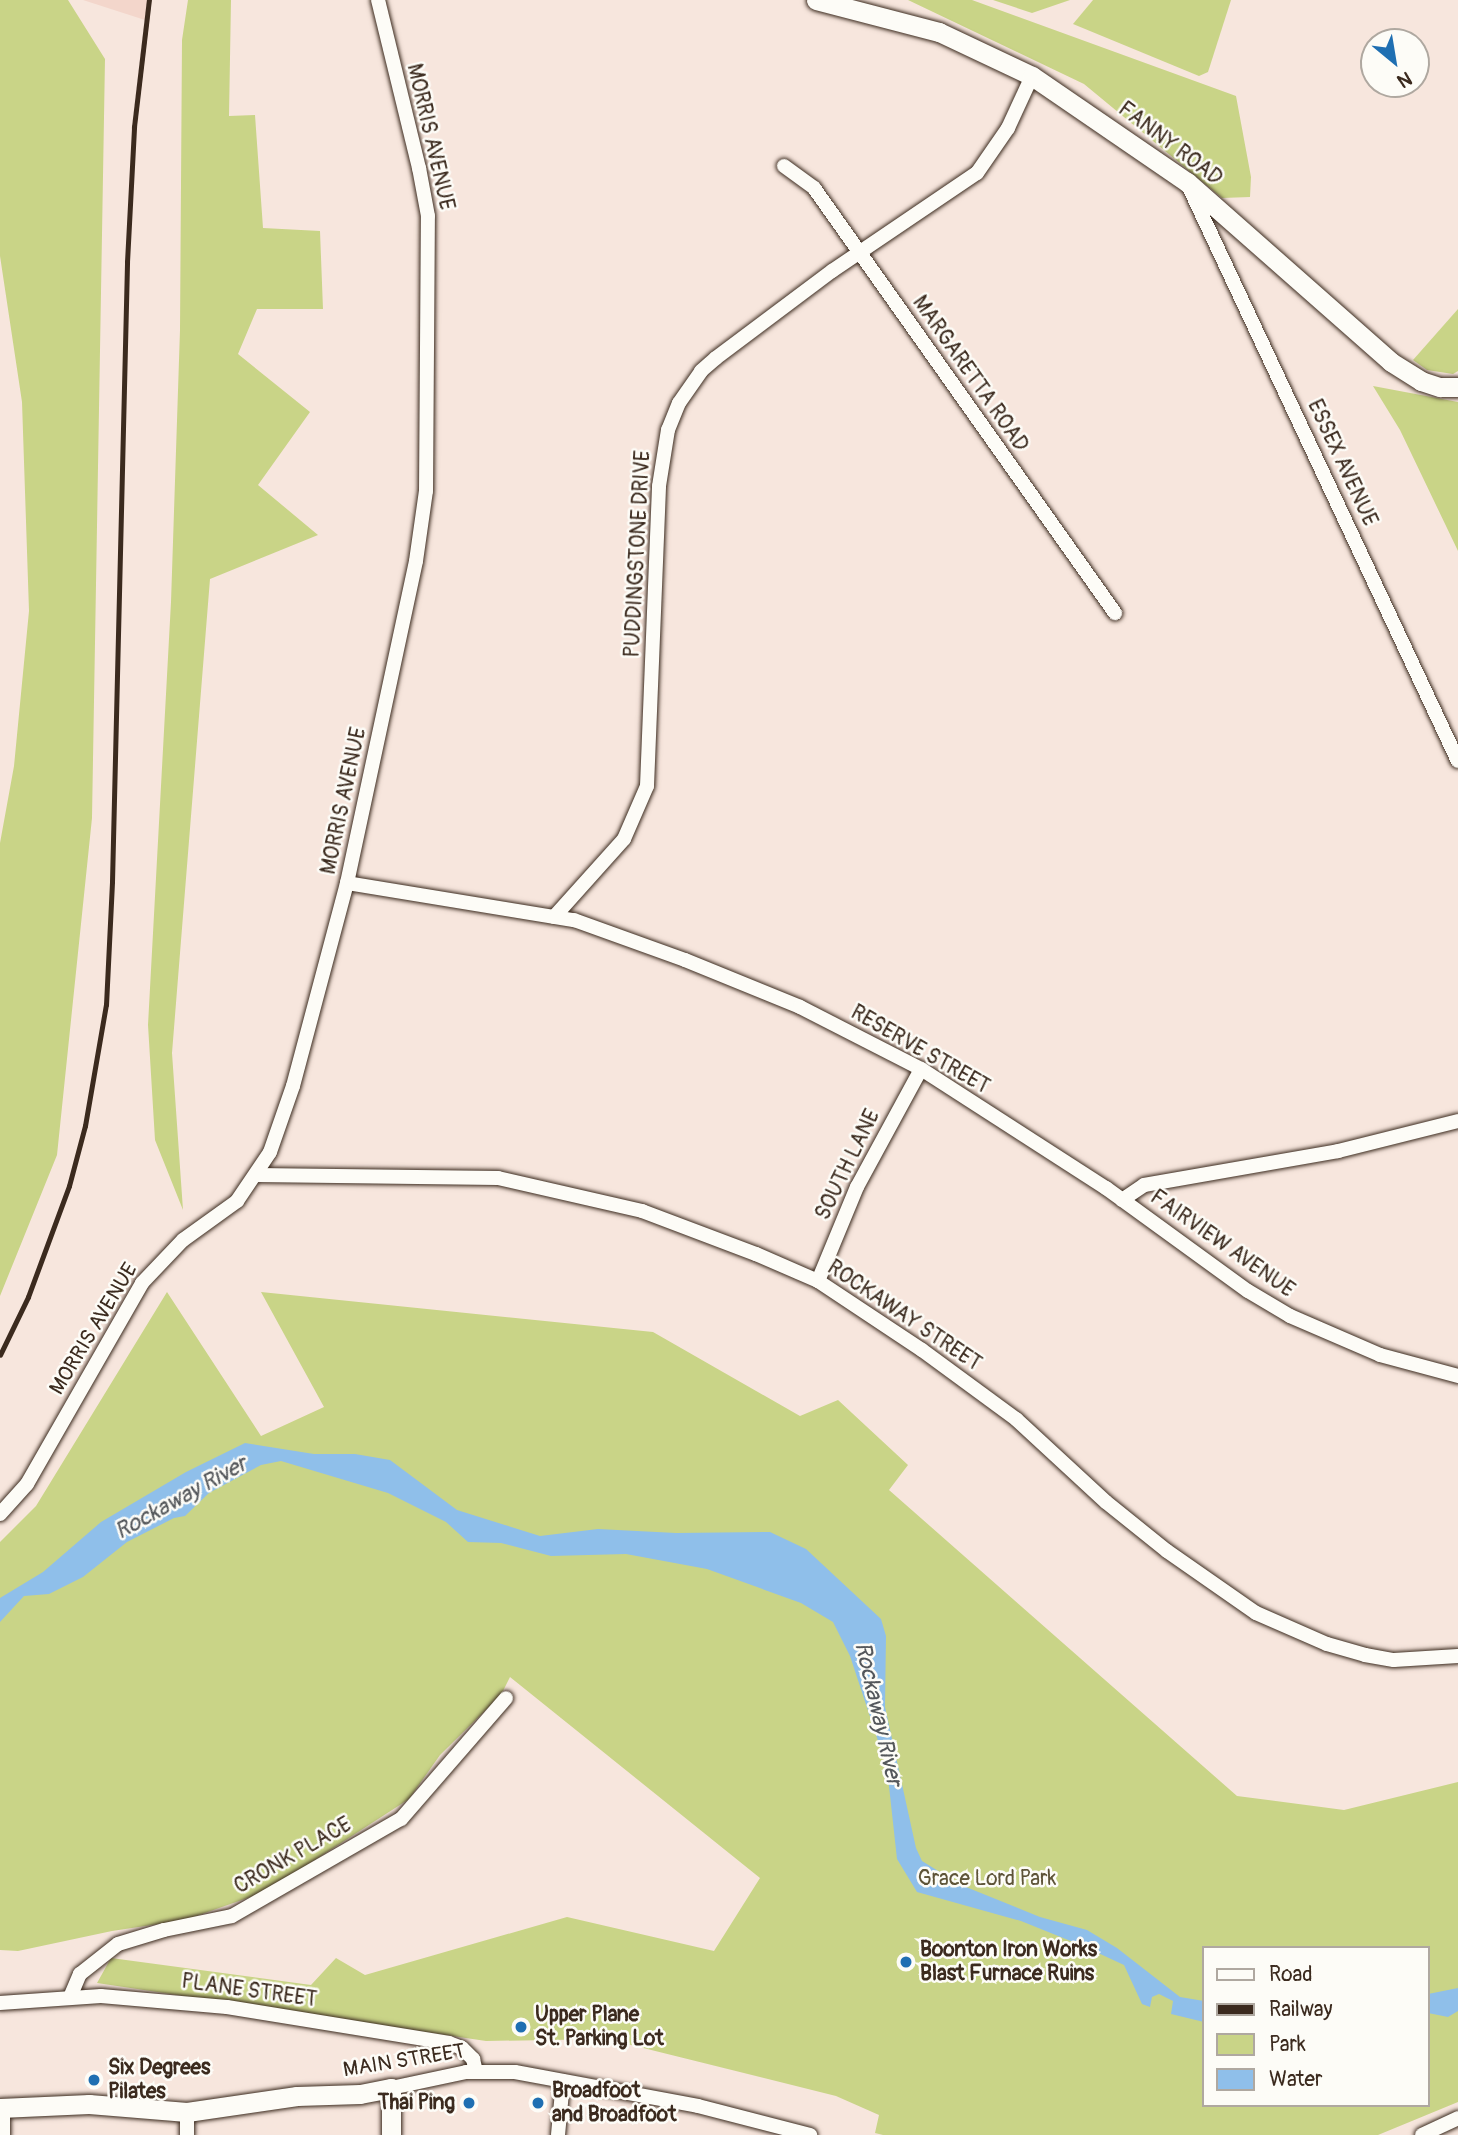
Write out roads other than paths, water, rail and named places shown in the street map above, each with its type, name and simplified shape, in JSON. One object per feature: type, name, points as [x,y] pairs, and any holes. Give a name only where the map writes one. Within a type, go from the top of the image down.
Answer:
[{"type":"main road","name":"FANNY ROAD","points":[[816,0],[877,7],[939,32],[1032,76],[1149,154],[1187,184],[1391,362],[1421,381],[1440,387],[1458,387]]},
{"type":"main road","name":"MAIN STREET","points":[[1,2108],[89,2104],[187,2112],[297,2096],[360,2094],[391,2088]]},
{"type":"main road","points":[[391,2088],[391,2135]]},
{"type":"street","name":"MORRIS AVENUE","points":[[0,1514],[27,1484],[142,1283],[183,1240],[237,1201],[256,1175],[278,1135],[348,883],[416,561],[426,491],[428,216],[378,0]]},
{"type":"street","name":"PUDDINGSTONE DRIVE","points":[[554,917],[624,839],[648,786],[659,486],[668,430],[679,403],[701,371],[716,358],[859,253],[977,173],[1008,128],[1032,76]]},
{"type":"street","name":"MARGARETTA ROAD","points":[[784,166],[814,188],[1115,613]]},
{"type":"street","name":"ESSEX AVENUE","points":[[1187,184],[1458,761]]},
{"type":"street","name":"RESERVE STREET","points":[[348,883],[574,920],[685,960],[800,1007],[921,1069],[1122,1200]]},
{"type":"street","name":"SOUTH LANE","points":[[818,1281],[857,1187],[921,1069]]},
{"type":"street","points":[[1122,1200],[1144,1185],[1338,1151],[1458,1121]]},
{"type":"street","name":"ROCKAWAY STREET","points":[[256,1175],[498,1178],[642,1212],[818,1281],[922,1350],[1016,1419],[1106,1502],[1157,1543],[1256,1612],[1290,1630],[1365,1655],[1394,1660],[1458,1656]]},
{"type":"street","name":"FAIRVIEW AVENUE","points":[[1122,1200],[1248,1291],[1290,1316],[1380,1355],[1458,1376]]},
{"type":"street","name":"CRONK PLACE","points":[[71,1995],[80,1974],[118,1944],[164,1930],[232,1916],[401,1819],[506,1699]]},
{"type":"street","name":"PLANE STREET","points":[[0,2003],[71,1995],[217,2006],[436,2041],[462,2048],[472,2059],[476,2071]]},
{"type":"street","name":"MAIN STREET","points":[[391,2088],[476,2071],[515,2072],[698,2106],[810,2135]]},
{"type":"street","points":[[558,2135],[563,2081]]},
{"type":"street","points":[[1,2108],[2,2135]]},
{"type":"street","points":[[187,2112],[187,2135]]},
{"type":"street","points":[[1422,2135],[1458,2118]]},
{"type":"water","name":"Rockaway River","points":[[245,1443],[314,1454],[355,1454],[390,1460],[457,1510],[540,1536],[598,1529],[676,1533],[770,1532],[806,1549],[881,1619],[886,1636],[885,1707],[916,1848],[922,1861],[961,1885],[1040,1917],[1087,1930],[1117,1948],[1180,1997],[1202,2001],[1202,2022],[1171,2014],[1173,2001],[1159,1994],[1152,1997],[1150,2007],[1142,2004],[1124,1965],[1083,1946],[1021,1921],[917,1892],[897,1859],[887,1768],[850,1656],[833,1622],[801,1603],[707,1569],[626,1554],[551,1556],[501,1543],[468,1542],[446,1522],[388,1493],[281,1461],[261,1465],[209,1493],[185,1516],[174,1518],[127,1542],[83,1577],[49,1594],[24,1596],[0,1622],[0,1598],[43,1572],[101,1522],[186,1472]]},
{"type":"water","points":[[1458,1988],[1458,2011],[1448,2017],[1430,2013],[1430,1994]]},
{"type":"railway","points":[[0,1355],[28,1297],[69,1186],[85,1126],[106,1005],[112,882],[127,262],[134,127],[149,0]]},
{"type":"place","name":"Boonton Iron Works Blast Furnace Ruins","points":[[906,1962]]},
{"type":"place","name":"Upper Plane St. Parking Lot","points":[[521,2027]]},
{"type":"place","name":"Six Degrees Pilates","points":[[94,2080]]},
{"type":"place","name":"Thai Ping","points":[[469,2103]]},
{"type":"place","name":"Broadfoot and Broadfoot","points":[[538,2103]]},
{"type":"park label","name":"Grace Lord Park","points":[[987,1879]]}]
